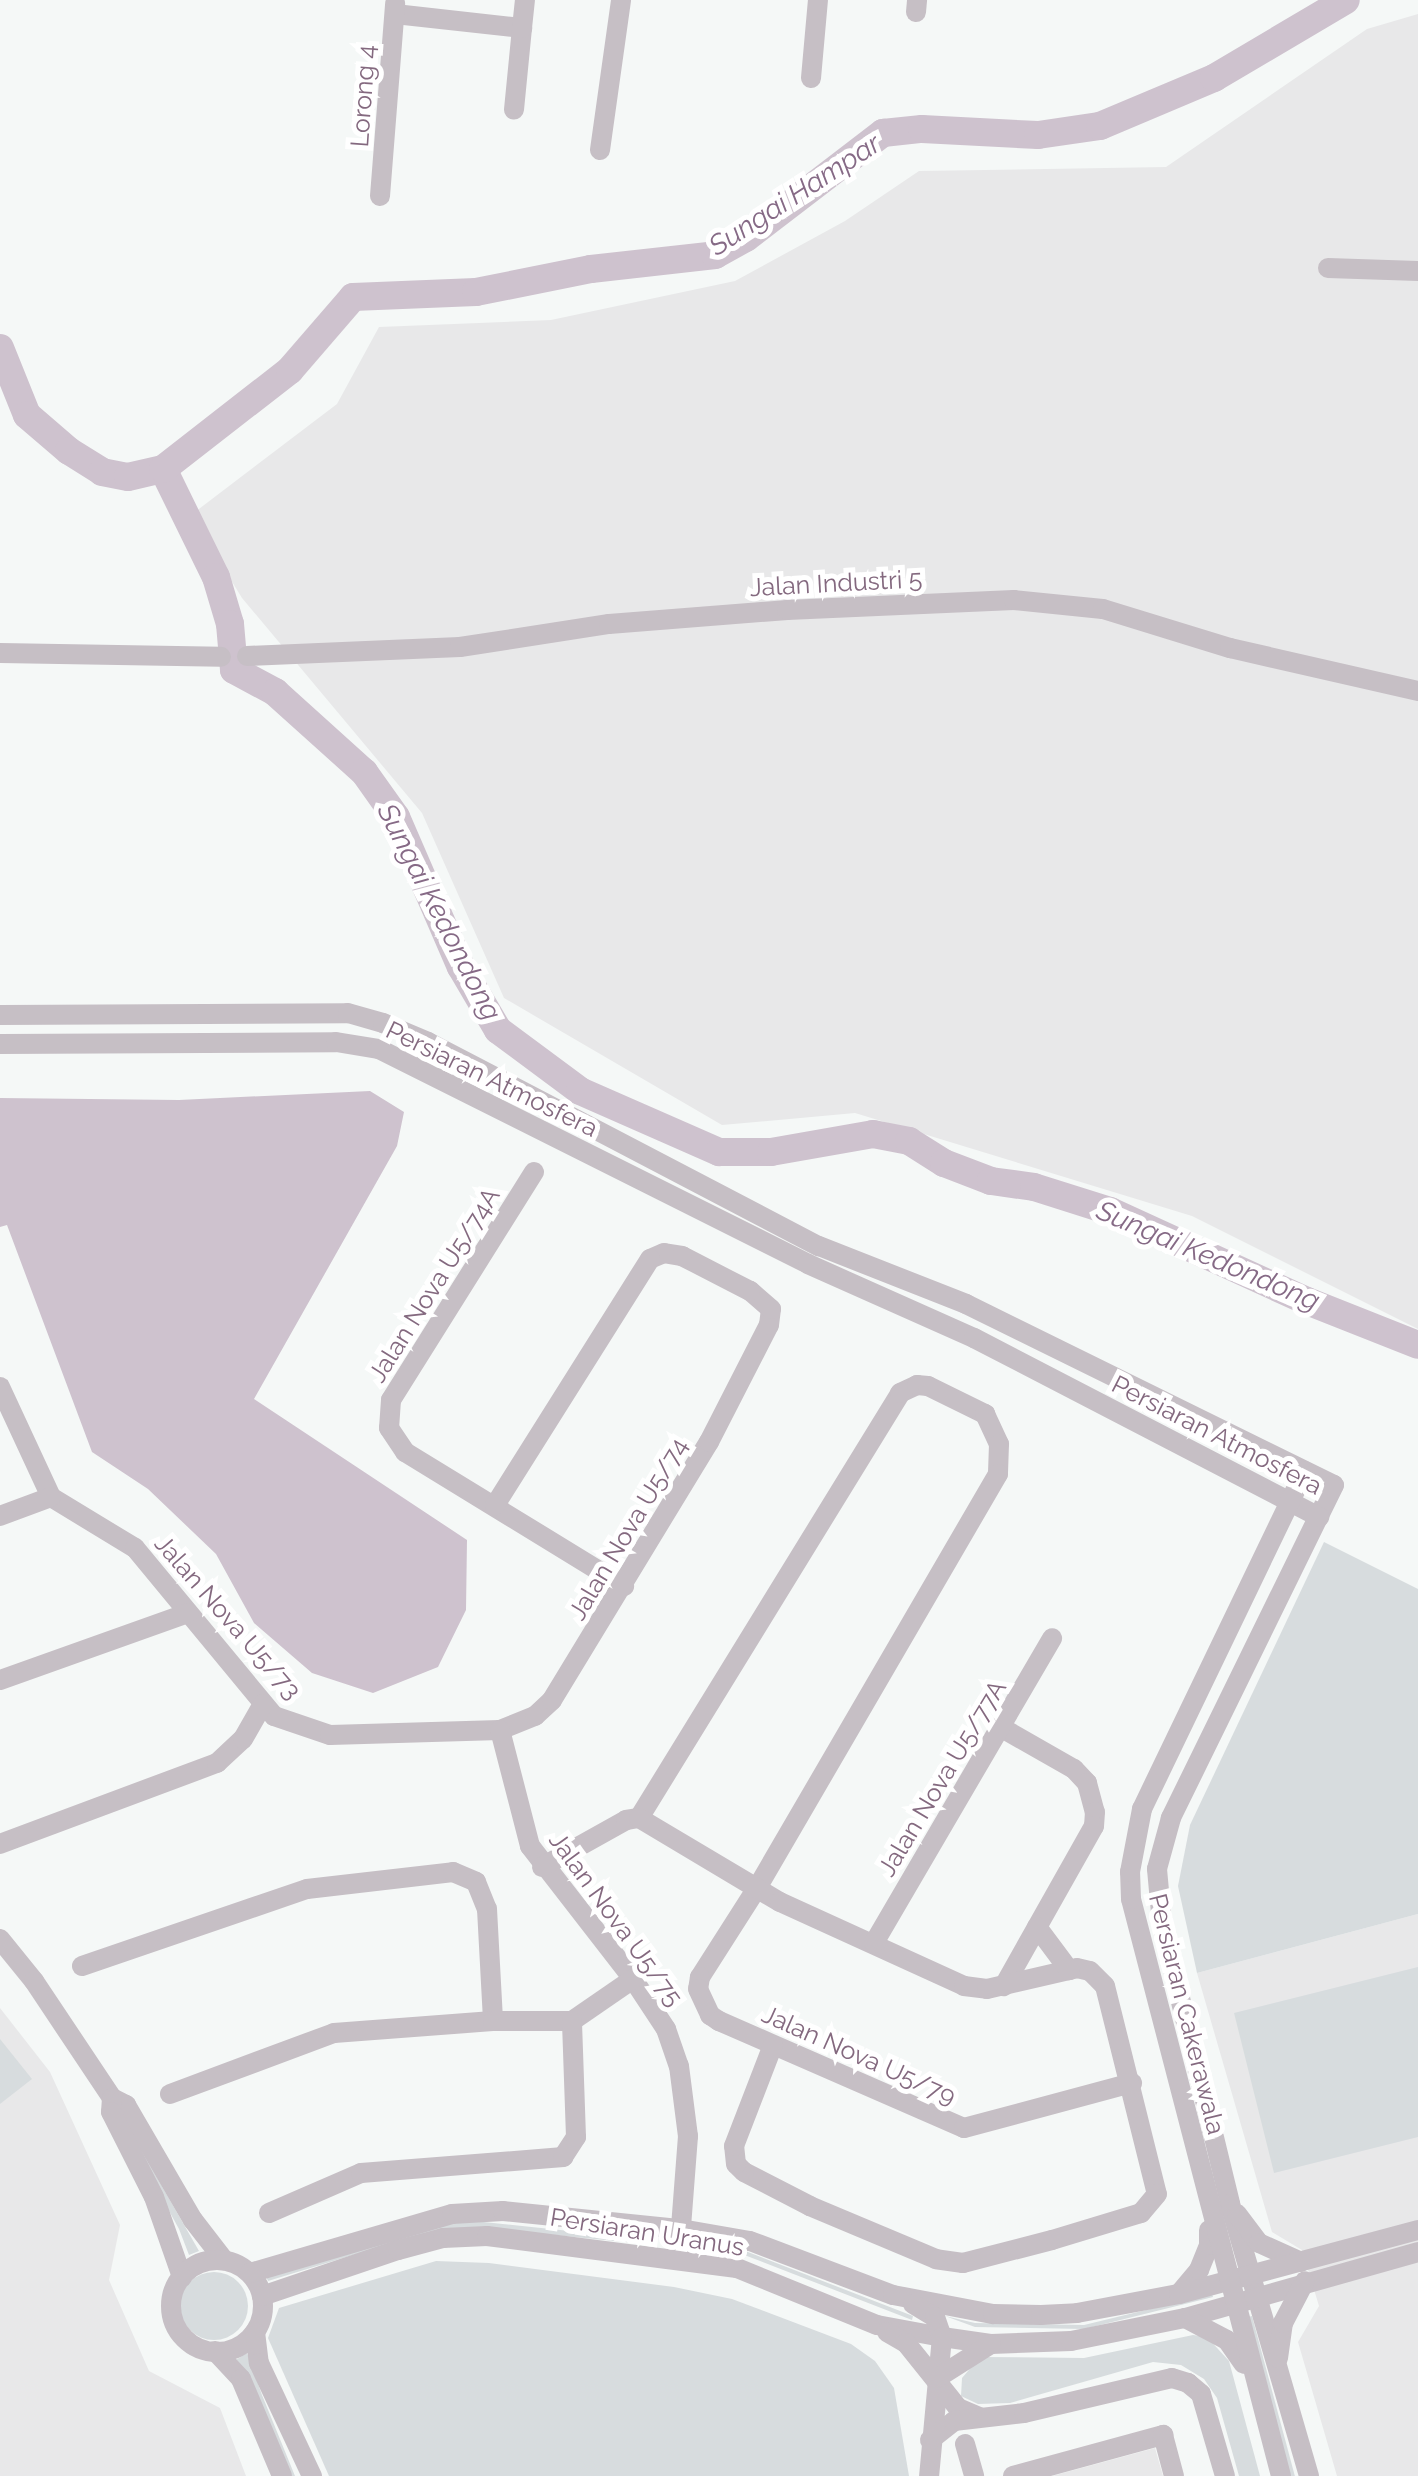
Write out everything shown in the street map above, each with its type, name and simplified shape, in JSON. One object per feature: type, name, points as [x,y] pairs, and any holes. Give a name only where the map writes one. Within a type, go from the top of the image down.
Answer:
[{"type":"street","points":[[514,110],[525,0]]},
{"type":"street","points":[[600,150],[621,0]]},
{"type":"street","points":[[810,78],[818,0]]},
{"type":"street","points":[[395,7],[522,28]]},
{"type":"street","name":"Lorong 4","points":[[380,196],[395,7]]},
{"type":"street","points":[[1328,268],[1418,271]]},
{"type":"street","name":"Jalan Industri 5","points":[[247,656],[460,647],[609,624],[800,609],[1014,600],[1103,609],[1230,648],[1418,692]]},
{"type":"street","points":[[0,652],[221,658]]},
{"type":"street","name":"Persiaran Atmosfera","points":[[0,1015],[348,1013],[383,1023],[428,1042],[819,1246],[966,1304],[1334,1485],[1319,1517],[974,1338],[808,1264],[379,1049],[336,1042],[0,1044]]},
{"type":"street","name":"Jalan Nova U5/74A","points":[[495,1505],[404,1452],[389,1428],[391,1400],[534,1172]]},
{"type":"street","name":"Jalan Nova U5/74","points":[[495,1505],[650,1259],[664,1253],[682,1256],[750,1291],[771,1309],[769,1326],[708,1442],[552,1700],[535,1716],[500,1730]]},
{"type":"street","points":[[639,1818],[900,1393],[918,1385],[928,1386],[984,1414],[999,1444],[998,1474],[757,1888]]},
{"type":"street","points":[[0,1387],[50,1498],[0,1516]]},
{"type":"street","name":"Persiaran Cakerawala","points":[[1306,1471],[1142,1809],[1130,1872],[1131,1899],[1220,2207],[1253,2286],[1309,2476]]},
{"type":"street","name":"Jalan Nova U5/73","points":[[50,1498],[135,1548],[264,1704],[289,1724],[330,1735],[500,1730]]},
{"type":"street","points":[[495,1505],[624,1586]]},
{"type":"street","name":"Persiaran Cakerawala","points":[[1280,2476],[1231,2292],[1220,2207],[1162,1924],[1156,1869],[1172,1818],[1319,1517]]},
{"type":"street","points":[[0,1680],[188,1613]]},
{"type":"street","name":"Jalan Nova U5/77A","points":[[874,1943],[1052,1638]]},
{"type":"street","points":[[0,1844],[217,1763],[243,1740],[264,1704]]},
{"type":"street","points":[[1002,1728],[1074,1769],[1086,1783],[1095,1812],[1094,1826],[1004,1986]]},
{"type":"street","name":"Jalan Nova U5/75","points":[[500,1730],[517,1808],[542,1867],[633,1979],[666,2030],[682,2074],[688,2136],[678,2257]]},
{"type":"street","points":[[542,1867],[626,1820],[639,1818],[757,1888],[964,1986],[978,1990],[1069,1970],[1090,1971],[1105,1986],[1157,2194],[1149,2208],[1052,2240],[950,2262],[810,2206],[744,2172],[736,2164],[734,2146],[773,2045]]},
{"type":"street","points":[[82,1966],[307,1889],[453,1872],[476,1882],[487,1909],[492,2021]]},
{"type":"street","name":"Jalan Nova U5/79","points":[[757,1888],[700,1976],[698,1989],[710,2015],[964,2128],[1132,2084]]},
{"type":"street","points":[[1038,1927],[1069,1970]]},
{"type":"street","points":[[0,1939],[34,1981],[112,2098],[126,2105],[193,2220],[224,2260],[250,2273],[262,2296],[264,2308],[255,2332],[244,2343],[215,2352]]},
{"type":"street","points":[[170,2094],[334,2033],[492,2021],[572,2021],[633,1979]]},
{"type":"street","points":[[269,2213],[362,2173],[563,2156],[576,2137],[572,2021]]},
{"type":"street","points":[[112,2098],[112,2112],[154,2197],[182,2277]]},
{"type":"street","points":[[1179,2294],[1200,2270],[1220,2207],[1259,2242],[1303,2272],[1283,2323],[1278,2372]]},
{"type":"street","name":"Persiaran Uranus","points":[[250,2273],[476,2210],[681,2229],[750,2241],[893,2295],[993,2314],[1077,2313],[1179,2294],[1231,2292],[1343,2261]]},
{"type":"street","points":[[1343,2261],[1418,2230]]},
{"type":"street","name":"Persiaran Uranus","points":[[262,2296],[444,2238],[487,2236],[678,2257],[737,2268],[877,2325],[990,2344],[1098,2338],[1185,2318],[1231,2292]]},
{"type":"street","points":[[1343,2261],[1418,2252]]},
{"type":"street","points":[[224,2260],[196,2265],[182,2277],[172,2303],[179,2330],[201,2348],[215,2352],[242,2379],[282,2476]]},
{"type":"street","points":[[893,2295],[935,2317],[942,2337],[929,2476]]},
{"type":"street","points":[[1185,2318],[1227,2340],[1254,2378]]},
{"type":"street","points":[[877,2325],[906,2344],[938,2378],[958,2408],[979,2416]]},
{"type":"street","points":[[255,2332],[260,2363],[312,2476]]},
{"type":"street","points":[[938,2378],[990,2344]]},
{"type":"street","points":[[930,2440],[954,2421],[1024,2413],[1172,2378],[1188,2383],[1201,2394],[1226,2476]]},
{"type":"street","points":[[1013,2476],[1163,2435],[1174,2476]]},
{"type":"street","points":[[965,2444],[974,2476]]},
{"type":"shaded area","points":[[1418,14],[1418,1329],[1192,1216],[855,1113],[722,1125],[504,998],[422,813],[242,598],[191,515],[337,404],[379,327],[551,320],[735,281],[845,221],[919,171],[1166,167],[1367,29]]},
{"type":"shaded area","points":[[370,1091],[404,1112],[397,1146],[254,1399],[467,1540],[466,1610],[438,1667],[373,1693],[312,1673],[254,1623],[216,1554],[148,1489],[92,1452],[7,1225],[0,1227],[0,1098],[179,1100]]},
{"type":"shaded area","points":[[1324,1542],[1418,1589],[1418,1914],[1197,1973],[1178,1886],[1190,1825]]},
{"type":"shaded area","points":[[1418,1914],[1418,2476],[1337,2476],[1298,2342],[1319,2306],[1302,2250],[1272,2232],[1197,1973]]},
{"type":"shaded area","points":[[1418,1967],[1418,2137],[1274,2173],[1234,2013]]},
{"type":"shaded area","points":[[0,2008],[50,2072],[120,2225],[109,2280],[149,2371],[220,2408],[246,2476],[0,2476]]},
{"type":"shaded area","points":[[0,2039],[32,2079],[0,2104]]},
{"type":"shaded area","points":[[128,2127],[199,2251],[189,2255],[179,2229],[124,2129]]},
{"type":"shaded area","points":[[474,2221],[645,2239],[646,2244],[473,2227],[428,2232],[268,2281],[266,2276],[450,2223]]},
{"type":"shaded area","points":[[716,2246],[748,2252],[913,2316],[912,2320],[747,2256],[716,2251]]},
{"type":"shaded area","points":[[436,2261],[489,2263],[674,2287],[732,2299],[851,2344],[875,2361],[894,2388],[909,2476],[329,2476],[268,2338],[279,2308]]},
{"type":"shaded area","points":[[214,2272],[238,2282],[248,2306],[238,2330],[214,2340],[190,2330],[180,2306],[190,2282]]},
{"type":"shaded area","points":[[1212,2294],[1213,2297],[1084,2329],[975,2327],[945,2316],[975,2323],[1084,2325]]},
{"type":"shaded area","points":[[1252,2316],[1295,2476],[1288,2476],[1245,2318]]},
{"type":"shaded area","points":[[1193,2335],[1207,2337],[1229,2361],[1260,2476],[1239,2476],[1217,2398],[1204,2379],[1181,2365],[1153,2362],[1010,2403],[978,2404],[961,2396],[962,2378],[980,2357],[1084,2358]]},
{"type":"shaded area","points":[[247,2353],[295,2476],[288,2476],[234,2361]]},
{"type":"shaded area","points":[[1155,2448],[1163,2476],[1052,2476]]},
{"type":"waterway","name":"Sungai Hampar","points":[[163,469],[290,370],[353,297],[476,292],[591,269],[715,255],[746,238],[883,133],[922,129],[1038,135],[1100,126],[1214,78],[1346,0]]},
{"type":"waterway","name":"Sungai Kedondong","points":[[0,348],[27,415],[69,451],[102,472],[128,477],[163,469],[216,577],[230,624],[234,670],[275,692],[364,772],[396,817],[461,967],[498,1030],[580,1091],[719,1152],[771,1152],[873,1134],[909,1141],[944,1163],[991,1181],[1034,1187],[1110,1211],[1307,1301],[1418,1345]]}]
